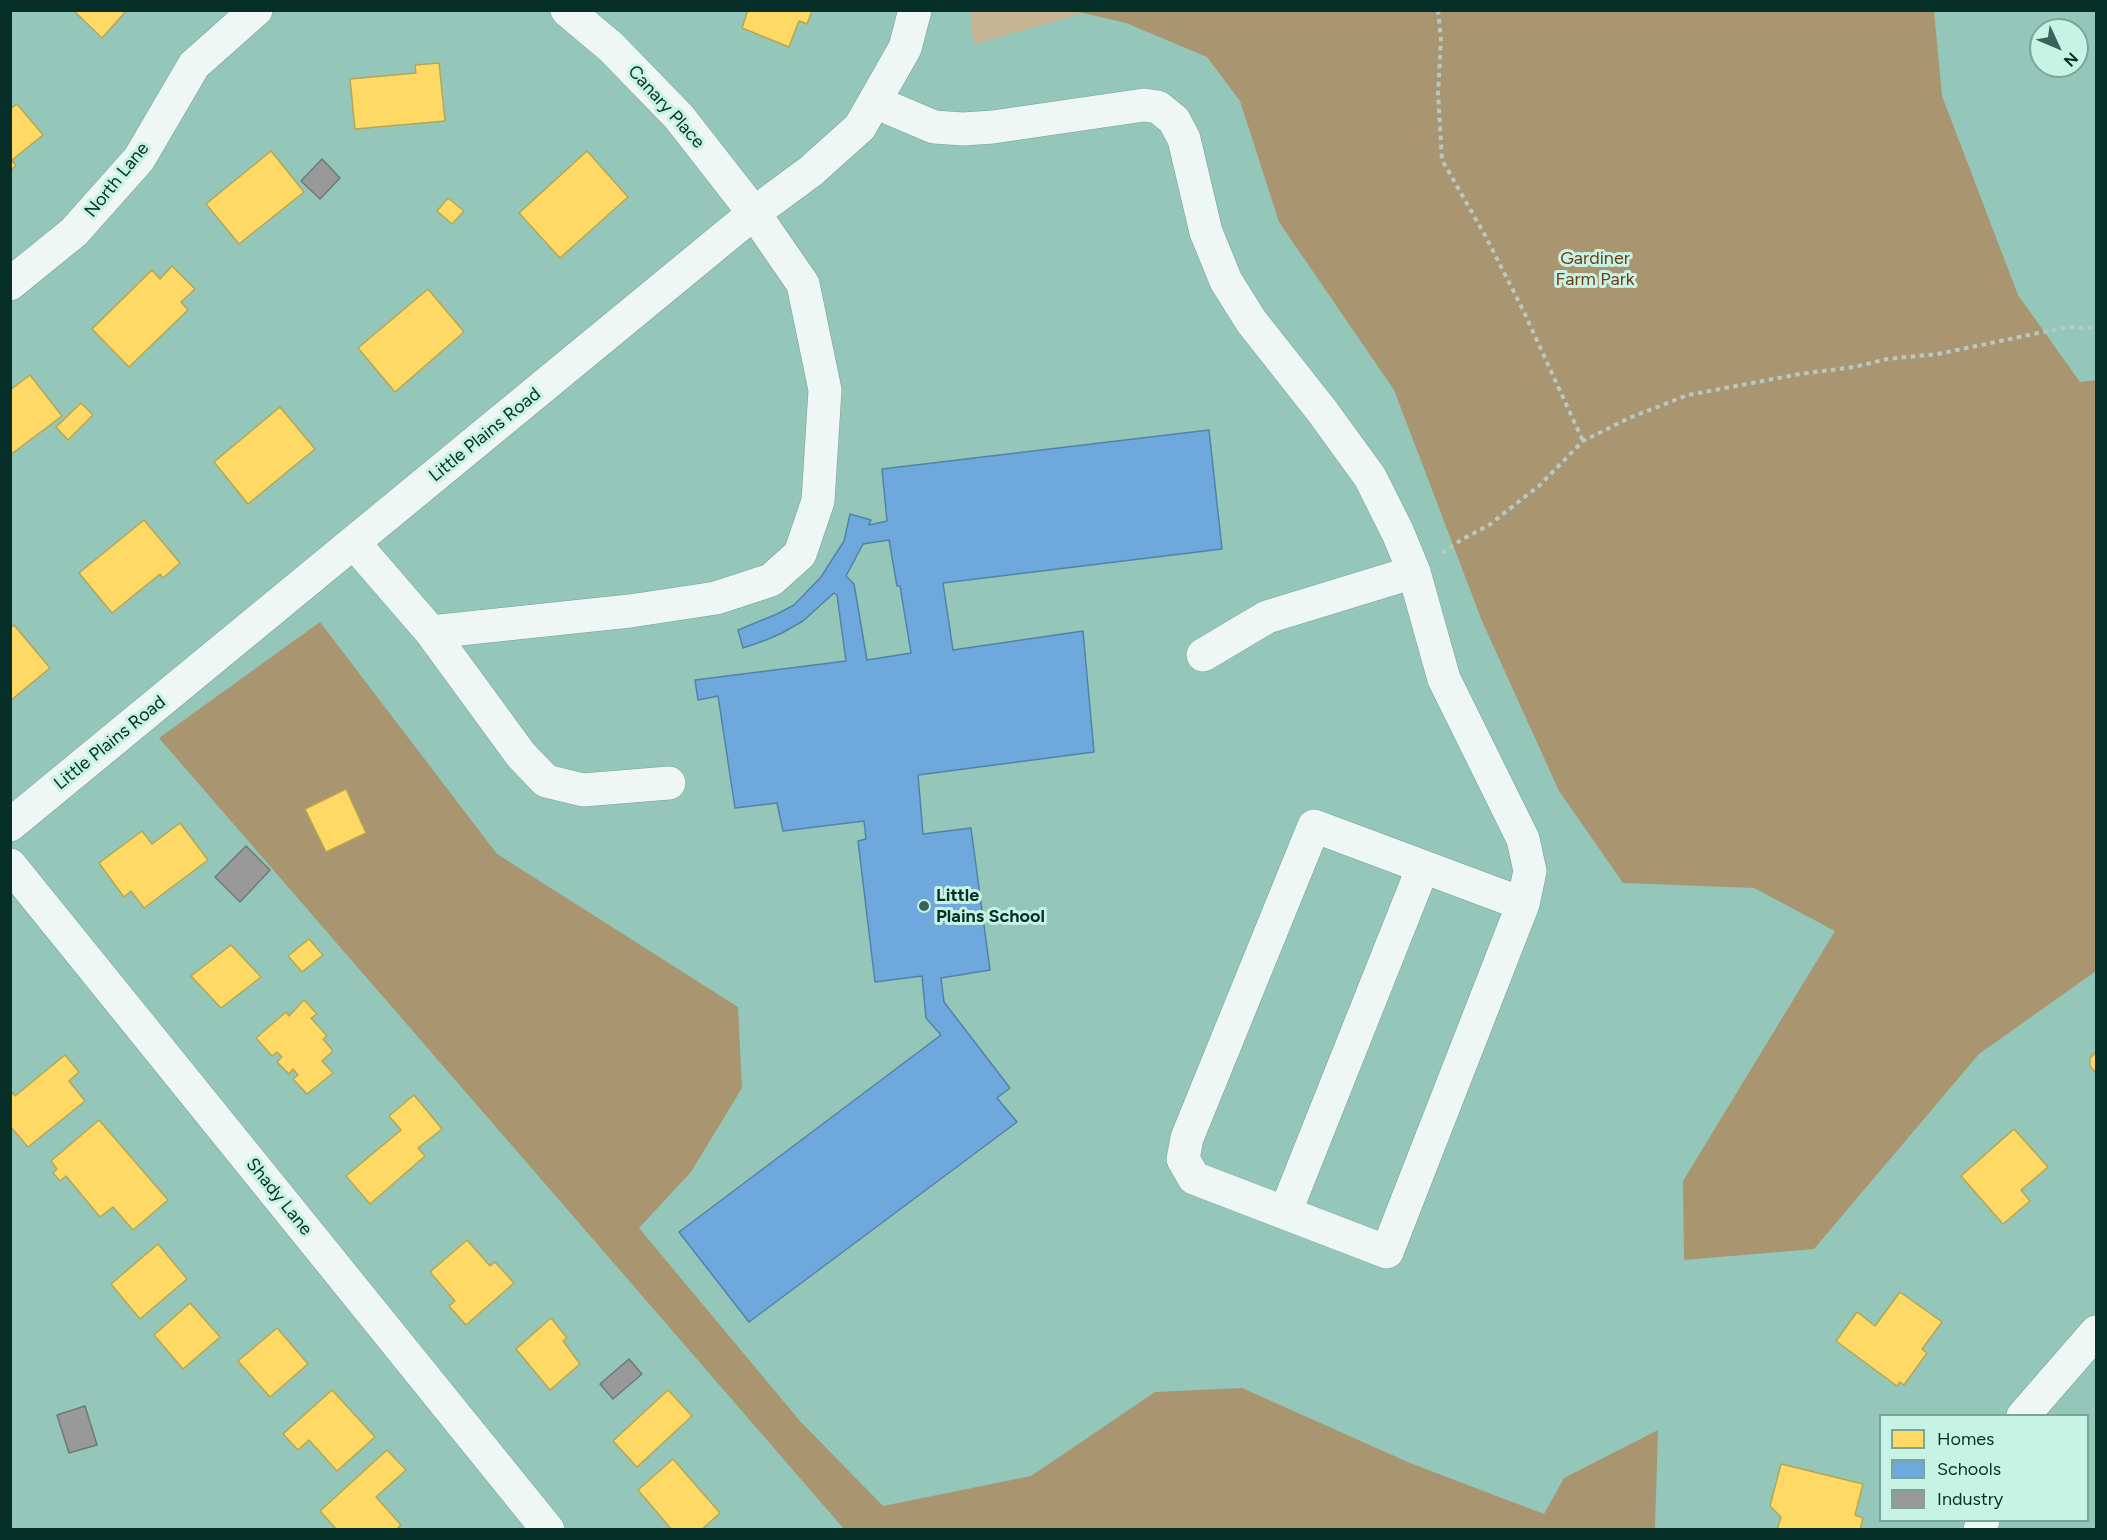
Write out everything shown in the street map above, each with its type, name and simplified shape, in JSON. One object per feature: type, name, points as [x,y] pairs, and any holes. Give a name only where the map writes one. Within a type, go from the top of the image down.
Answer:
[{"type":"street","name":"North Lane","points":[[10,284],[74,232],[139,159],[194,65],[256,10]]},
{"type":"street","name":"Canary Place","points":[[430,632],[630,611],[716,598],[771,580],[800,554],[818,501],[825,390],[803,284],[754,213],[679,117],[611,47],[567,10]]},
{"type":"street","name":"Little Plains Road","points":[[10,825],[754,213],[811,171],[860,127],[905,48],[915,10]]},
{"type":"street","points":[[875,102],[939,128],[993,127],[1144,105],[1158,107],[1174,120],[1184,139],[1206,232],[1226,281],[1251,321],[1322,411],[1370,477],[1398,532],[1414,572],[1444,679],[1523,839],[1530,871],[1523,904],[1387,1252],[1194,1178],[1183,1159],[1187,1138],[1314,826],[1523,904]]},
{"type":"street","points":[[354,543],[430,632],[521,755],[546,781],[583,790],[669,783]]},
{"type":"street","points":[[1203,656],[1267,617],[1414,572]]},
{"type":"street","name":"Shady Lane","points":[[10,865],[548,1530]]},
{"type":"street","points":[[1285,1213],[1423,867]]},
{"type":"street","points":[[2025,1414],[2097,1332]]},
{"type":"path","points":[[1438,10],[1441,40],[1438,93],[1443,160],[1512,289],[1583,441]]},
{"type":"path","points":[[1414,572],[1461,540],[1489,525],[1540,485],[1583,441],[1629,418],[1688,395],[1800,374],[1854,367],[1887,359],[1938,354],[2067,327],[2097,328]]},
{"type":"shaded area","points":[[970,10],[1091,11],[974,44]]},
{"type":"green space","name":"Gardiner Farm Park","points":[[1075,11],[1934,11],[1942,96],[2018,295],[2080,382],[2096,380],[2096,971],[1979,1054],[1814,1249],[1684,1260],[1683,1181],[1835,931],[1754,888],[1623,883],[1559,791],[1482,621],[1394,390],[1279,222],[1240,101],[1207,57],[1126,23]]},
{"type":"green space","points":[[320,622],[497,854],[738,1007],[742,1088],[691,1172],[639,1228],[800,1421],[883,1506],[1031,1476],[1155,1392],[1242,1388],[1410,1463],[1544,1514],[1564,1478],[1658,1430],[1655,1529],[844,1529],[159,738]]},
{"type":"building: Homes","points":[[73,10],[127,10],[102,38]]},
{"type":"building: Homes","points":[[748,10],[812,11],[807,24],[799,21],[789,47],[742,28]]},
{"type":"building: Homes","points":[[439,63],[445,121],[355,129],[350,79],[416,73],[415,65]]},
{"type":"building: Homes","points":[[17,104],[43,135],[12,160],[16,166],[10,170],[10,109]]},
{"type":"building: Homes","points":[[271,151],[304,192],[239,244],[206,204]]},
{"type":"building: Homes","points":[[587,151],[628,197],[560,258],[519,213]]},
{"type":"building: Homes","points":[[448,198],[464,211],[452,224],[437,211]]},
{"type":"building: Homes","points":[[172,266],[195,289],[181,302],[188,310],[129,367],[92,329],[152,270],[160,279]]},
{"type":"building: Homes","points":[[428,289],[464,332],[395,392],[358,348]]},
{"type":"building: Homes","points":[[30,375],[62,416],[10,455],[10,390]]},
{"type":"building: Homes","points":[[81,403],[93,415],[68,440],[56,427]]},
{"type":"building: Homes","points":[[280,407],[315,449],[248,504],[214,462]]},
{"type":"building: Homes","points":[[144,520],[180,563],[163,578],[160,574],[112,613],[79,573]]},
{"type":"building: Homes","points":[[14,625],[50,668],[10,701],[10,628]]},
{"type":"building: Homes","points":[[346,789],[366,833],[326,852],[305,809]]},
{"type":"building: Homes","points":[[180,823],[208,860],[144,908],[131,891],[124,897],[99,863],[142,831],[152,844]]},
{"type":"building: Homes","points":[[309,939],[323,955],[302,972],[288,956]]},
{"type":"building: Homes","points":[[231,945],[261,977],[221,1008],[191,976]]},
{"type":"building: Homes","points":[[304,1000],[317,1014],[311,1018],[327,1036],[323,1039],[333,1051],[322,1061],[333,1073],[307,1094],[293,1079],[298,1075],[293,1069],[289,1074],[277,1062],[282,1057],[277,1052],[272,1056],[256,1038],[286,1012],[289,1016]]},
{"type":"building: Homes","points":[[2096,1052],[2096,1073],[2090,1066],[2090,1058]]},
{"type":"building: Homes","points":[[65,1055],[79,1072],[69,1081],[85,1101],[28,1147],[10,1126],[10,1095],[13,1093],[15,1096]]},
{"type":"building: Homes","points":[[414,1095],[442,1129],[418,1148],[425,1156],[370,1204],[346,1176],[401,1130],[389,1116]]},
{"type":"building: Homes","points":[[99,1120],[168,1200],[133,1230],[113,1207],[100,1217],[66,1176],[60,1181],[53,1173],[57,1169],[51,1161]]},
{"type":"building: Homes","points":[[2014,1129],[2048,1167],[2021,1190],[2030,1201],[2003,1224],[1961,1176]]},
{"type":"building: Homes","points":[[467,1240],[490,1266],[495,1262],[514,1283],[466,1325],[449,1306],[455,1301],[430,1272]]},
{"type":"building: Homes","points":[[158,1244],[187,1279],[140,1319],[111,1284]]},
{"type":"building: Homes","points":[[1900,1292],[1942,1322],[1922,1349],[1927,1353],[1904,1385],[1900,1382],[1897,1386],[1836,1341],[1857,1312],[1875,1326]]},
{"type":"building: Homes","points":[[190,1303],[220,1337],[183,1369],[154,1335]]},
{"type":"building: Homes","points":[[551,1318],[567,1338],[563,1341],[580,1364],[550,1390],[516,1349]]},
{"type":"building: Homes","points":[[277,1328],[308,1364],[270,1397],[238,1361]]},
{"type":"building: Homes","points":[[332,1390],[375,1437],[337,1471],[309,1440],[298,1450],[283,1434]]},
{"type":"building: Homes","points":[[668,1390],[692,1416],[637,1467],[613,1441]]},
{"type":"building: Homes","points":[[387,1450],[406,1470],[376,1497],[401,1525],[396,1530],[337,1530],[320,1511]]},
{"type":"building: Homes","points":[[673,1459],[720,1513],[701,1530],[672,1530],[638,1490]]},
{"type":"building: Homes","points":[[1781,1464],[1863,1484],[1855,1515],[1863,1518],[1860,1530],[1777,1530],[1781,1517],[1770,1506]]},
{"type":"building: Schools","name":"Little Plains School","points":[[1209,430],[1222,549],[943,583],[953,650],[1083,631],[1094,752],[918,775],[923,834],[971,828],[990,970],[941,978],[944,1002],[1010,1088],[997,1098],[1017,1122],[749,1322],[679,1232],[941,1035],[926,1018],[922,976],[875,982],[858,841],[866,839],[864,821],[783,831],[777,803],[735,808],[718,696],[698,700],[695,680],[846,661],[837,595],[834,593],[803,621],[766,640],[743,648],[738,630],[794,605],[821,577],[844,541],[850,514],[871,520],[869,525],[887,521],[882,469]],"holes":[[[889,540],[897,586],[900,586],[911,653],[867,660],[854,584],[846,576],[863,544]]]},
{"type":"building: Industry","points":[[322,159],[340,178],[320,199],[301,181]]},
{"type":"building: Industry","points":[[246,846],[270,870],[240,902],[215,877]]},
{"type":"building: Industry","points":[[629,1359],[642,1374],[613,1399],[600,1384]]},
{"type":"building: Industry","points":[[85,1406],[97,1445],[69,1453],[57,1415]]},
{"type":"place","name":"Little Plains School","points":[[924,906]]}]
